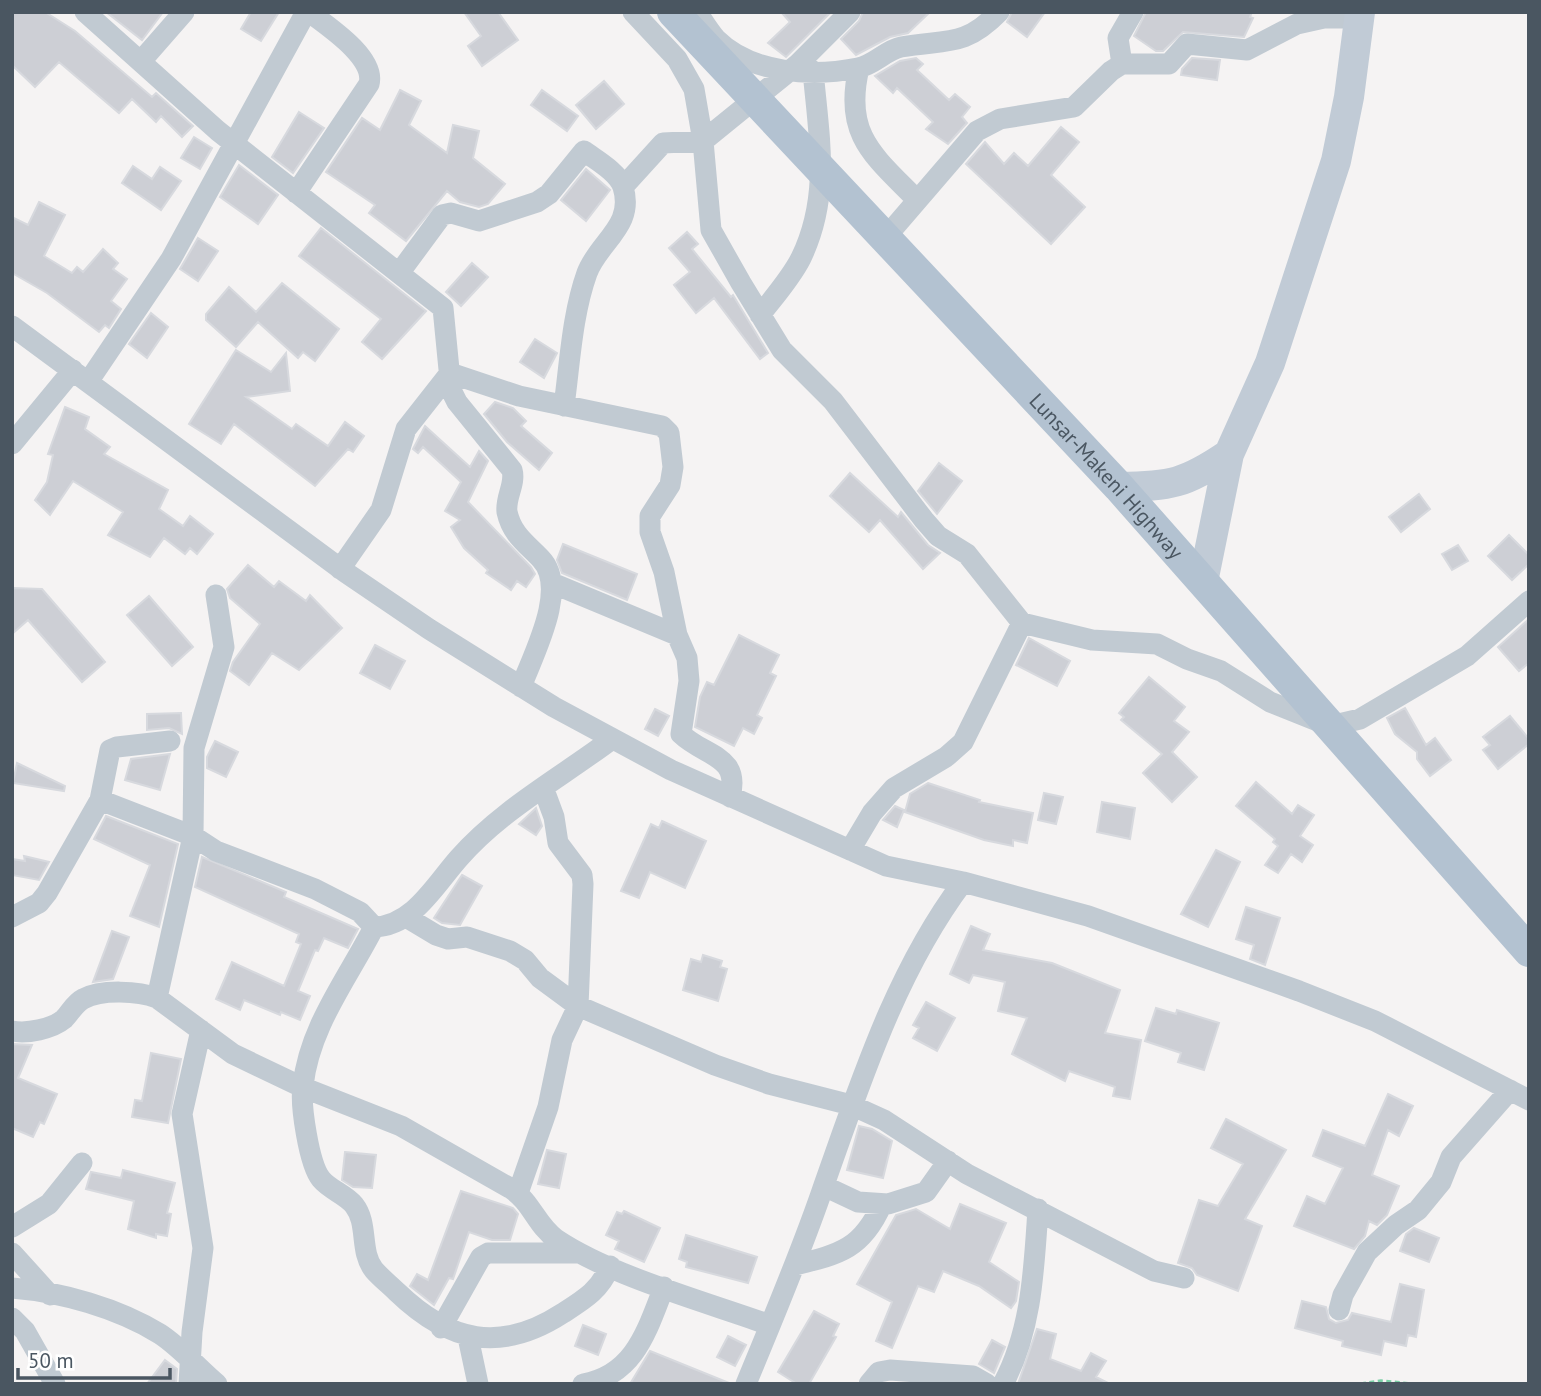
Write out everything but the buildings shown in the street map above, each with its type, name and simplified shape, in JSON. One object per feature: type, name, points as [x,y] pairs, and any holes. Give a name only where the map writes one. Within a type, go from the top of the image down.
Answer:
[{"type":"main road","name":"Lunsar-Makeni Highway","points":[[673,12],[1119,487],[1529,951]]},
{"type":"main road","points":[[1203,582],[1229,454],[1270,363],[1336,161],[1349,97],[1360,15]]},
{"type":"main road","points":[[1119,487],[1159,487],[1196,477],[1229,454]]},
{"type":"street","points":[[85,12],[235,145],[443,307],[451,390],[457,402],[512,470],[514,478],[507,510],[513,528],[523,544],[542,559],[552,583],[552,601],[521,687]]},
{"type":"street","points":[[142,60],[184,12]]},
{"type":"street","points":[[12,443],[81,376],[171,259],[307,12],[344,40],[369,65],[372,75],[369,84],[296,193]]},
{"type":"street","points":[[633,12],[677,59],[694,89],[703,141],[711,230],[782,350],[833,401],[938,536],[967,554],[1022,623],[1092,640],[1157,644],[1187,659],[1221,671],[1270,702],[1330,726],[1360,719],[1467,656],[1529,601]]},
{"type":"street","points":[[697,12],[716,39],[758,63],[786,73],[859,68],[900,47],[965,38],[982,29],[999,12]]},
{"type":"street","points":[[623,187],[663,143],[703,141],[786,73],[850,12]]},
{"type":"street","points":[[1122,64],[1118,38],[1133,12]]},
{"type":"street","points":[[885,238],[977,131],[1000,119],[1074,107],[1111,71],[1122,64],[1169,64],[1187,44],[1247,50],[1286,21],[1360,15]]},
{"type":"street","points":[[859,68],[854,93],[858,133],[882,164],[917,200]]},
{"type":"street","points":[[760,315],[800,260],[815,224],[821,197],[822,173],[813,71]]},
{"type":"street","points":[[400,272],[442,215],[452,214],[479,221],[537,202],[550,194],[584,151],[608,169],[623,187],[624,218],[588,270],[576,315],[564,406]]},
{"type":"street","points":[[12,326],[341,569],[521,687],[612,740],[730,797],[886,866],[963,882],[1088,916],[1299,990],[1375,1021],[1519,1095],[1451,1157],[1441,1182],[1418,1210],[1396,1225],[1367,1252],[1354,1274],[1339,1310]]},
{"type":"street","points":[[341,569],[381,510],[406,429],[450,373]]},
{"type":"street","points":[[450,373],[519,396],[653,423],[669,433],[673,467],[670,485],[650,516],[650,524],[677,635],[687,658],[689,681],[681,734],[723,761],[732,772],[730,797]]},
{"type":"street","points":[[552,583],[677,635]]},
{"type":"street","points":[[157,998],[193,836],[194,748],[200,719],[224,647],[216,595]]},
{"type":"street","points":[[850,850],[872,813],[894,788],[946,757],[963,742],[1022,623]]},
{"type":"street","points":[[610,1266],[596,1292],[552,1320],[502,1338],[468,1337],[441,1328],[417,1311],[374,1270],[365,1255],[358,1211],[353,1203],[321,1179],[309,1146],[302,1087],[314,1039],[324,1013],[374,927],[406,917],[488,826],[544,790],[612,740]]},
{"type":"street","points":[[12,917],[39,903],[47,894],[100,800],[110,750],[170,741]]},
{"type":"street","points":[[519,1194],[548,1107],[562,1040],[578,1006],[582,875],[558,843],[554,817],[544,790]]},
{"type":"street","points":[[100,800],[193,836],[216,851],[315,889],[360,912],[374,927]]},
{"type":"street","points":[[746,1384],[795,1265],[851,1105],[920,944],[963,882]]},
{"type":"street","points":[[406,917],[448,939],[467,937],[510,951],[525,960],[540,978],[578,1006],[716,1065],[769,1084],[851,1105],[884,1120],[948,1161],[1154,1271],[1184,1278]]},
{"type":"street","points":[[12,1031],[22,1033],[62,1021],[83,999],[133,990],[157,998],[233,1054],[302,1087],[401,1126],[519,1194],[532,1206],[549,1233],[582,1253],[664,1287],[770,1325]]},
{"type":"street","points":[[189,1384],[202,1248],[182,1114],[201,1030]]},
{"type":"street","points":[[824,1186],[858,1202],[882,1204],[911,1199],[926,1192],[948,1161]]},
{"type":"street","points":[[12,1227],[49,1204],[82,1163]]},
{"type":"street","points":[[795,1265],[847,1250],[873,1224],[882,1204]]},
{"type":"street","points":[[1003,1384],[1017,1358],[1030,1298],[1038,1209]]},
{"type":"street","points":[[441,1328],[481,1257],[488,1252],[582,1253]]},
{"type":"street","points":[[12,1253],[50,1295]]},
{"type":"street","points":[[12,1287],[121,1315],[161,1335],[217,1384]]},
{"type":"street","points":[[583,1384],[607,1377],[630,1359],[643,1340],[664,1287]]},
{"type":"street","points":[[12,1318],[25,1331],[55,1384]]},
{"type":"street","points":[[468,1337],[478,1384]]},
{"type":"street","points":[[869,1384],[879,1372],[890,1370],[973,1377],[987,1384]]},
{"type":"path","points":[[1361,1384],[1381,1381],[1412,1384]]}]
